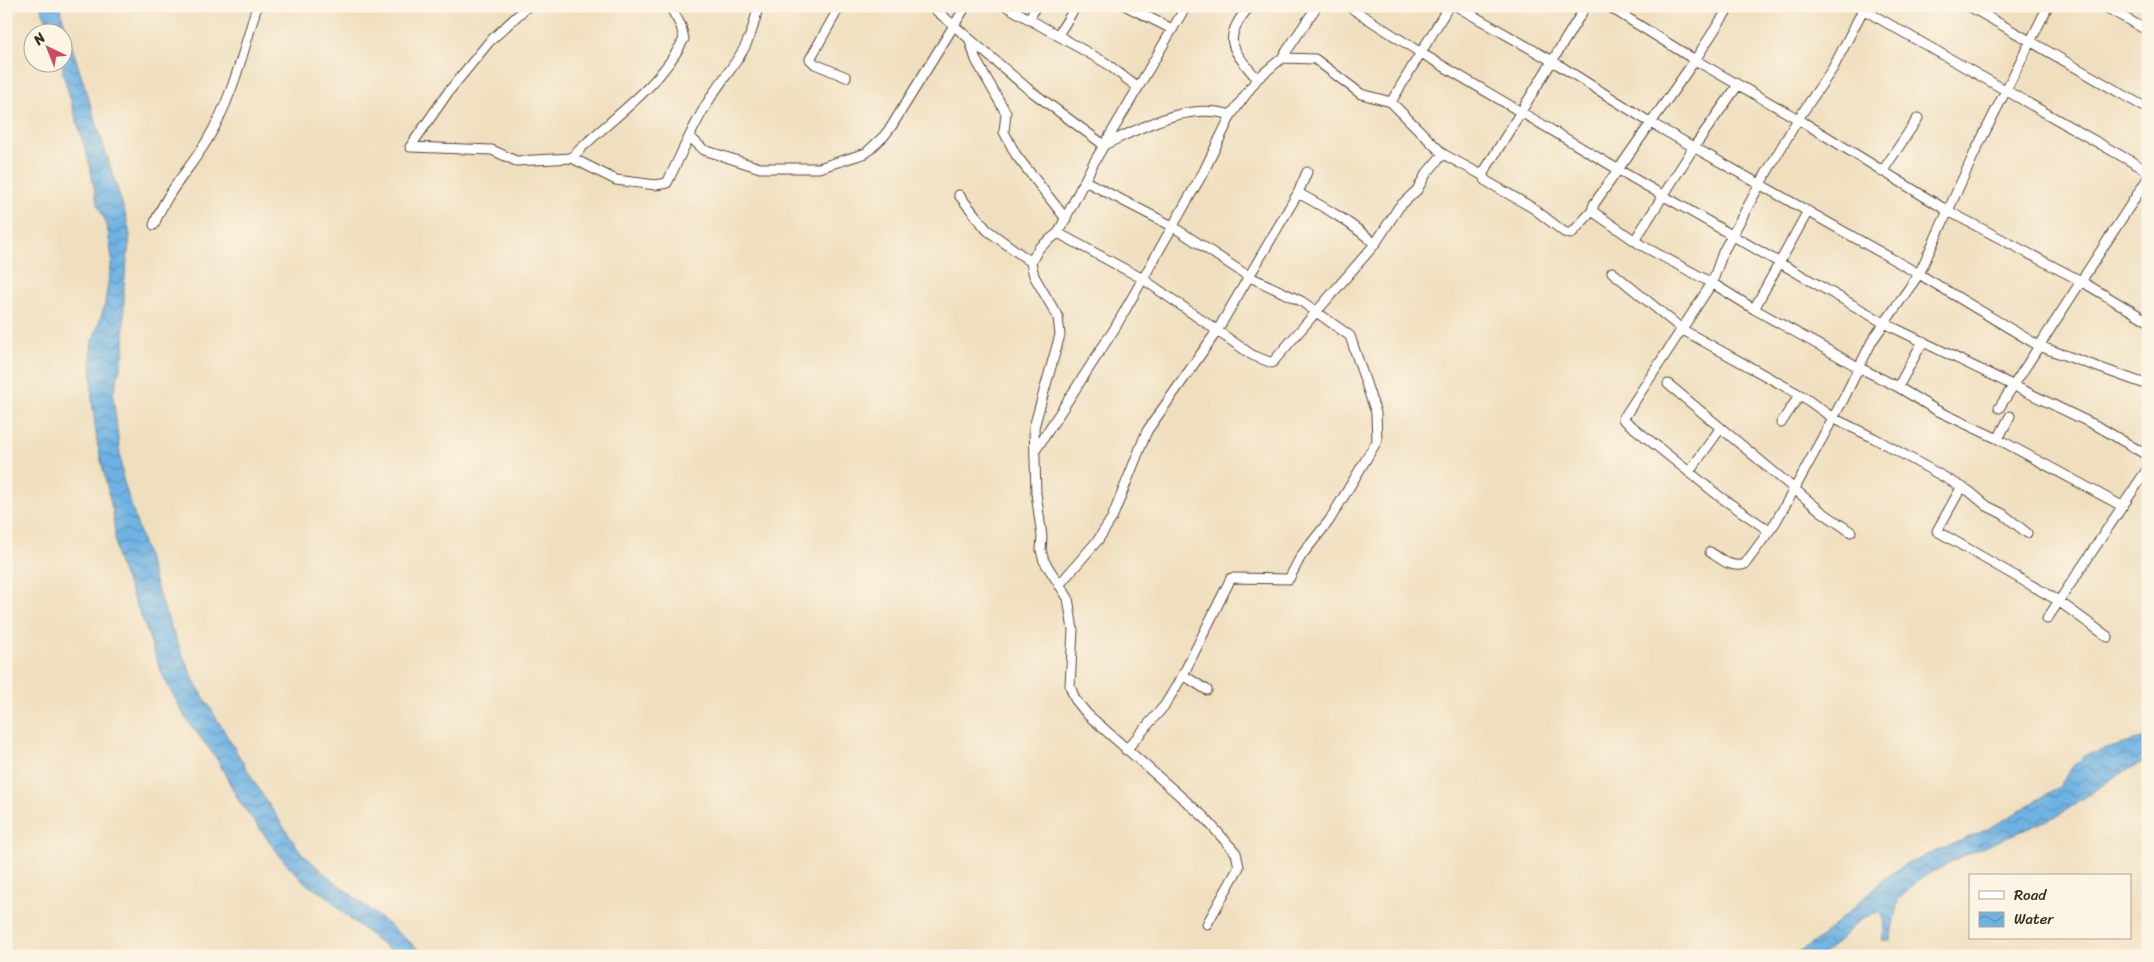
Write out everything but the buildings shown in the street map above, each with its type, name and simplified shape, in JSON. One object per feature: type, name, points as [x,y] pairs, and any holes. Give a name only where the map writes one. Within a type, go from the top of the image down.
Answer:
[{"type":"street","points":[[154,225],[161,205],[207,141],[220,114],[240,69],[257,6]]},
{"type":"street","points":[[528,6],[489,42],[454,84],[410,147],[492,150],[516,161],[571,158],[616,180],[656,185],[667,183],[710,98],[740,58],[754,28],[758,6]]},
{"type":"street","points":[[571,158],[640,98],[679,48],[684,39],[681,26],[670,6]]},
{"type":"street","points":[[840,6],[810,59],[815,64],[846,77]]},
{"type":"street","points":[[931,6],[1027,88],[1104,145]]},
{"type":"street","points":[[690,137],[704,150],[760,168],[819,168],[866,153],[891,127],[966,6]]},
{"type":"street","points":[[1006,6],[1106,63],[1137,87]]},
{"type":"street","points":[[1030,20],[1036,6]]},
{"type":"street","points":[[1058,34],[1076,6]]},
{"type":"street","points":[[1126,6],[1172,29]]},
{"type":"street","points":[[1030,262],[1039,248],[1058,233],[1104,145],[1186,6]]},
{"type":"street","points":[[1250,6],[1232,35],[1233,48],[1257,79]]},
{"type":"street","points":[[1035,452],[1115,328],[1204,171],[1231,115],[1257,79],[1282,58],[1317,6]]},
{"type":"street","points":[[1348,6],[1421,53],[1884,323],[2012,387],[2101,428],[2148,456]]},
{"type":"street","points":[[1391,102],[1449,6]]},
{"type":"street","points":[[1456,6],[1554,62],[1650,123],[1919,274],[2039,346],[2148,385]]},
{"type":"street","points":[[1482,175],[1554,62],[1586,6]]},
{"type":"street","points":[[1608,6],[1695,60],[1798,118],[1948,211],[2081,281],[2148,321]]},
{"type":"street","points":[[1282,58],[1315,59],[1361,94],[1391,102],[1443,154],[1482,175],[1486,180],[1533,208],[1564,232],[1571,234],[1592,211],[1594,204],[1695,60],[1730,6]]},
{"type":"street","points":[[1710,552],[1732,565],[1739,566],[1752,558],[1795,488],[1872,341],[1919,274],[2048,6]]},
{"type":"street","points":[[2104,6],[2148,31]]},
{"type":"street","points":[[1768,530],[1719,496],[1623,419],[1655,373],[1657,365],[1682,330],[1712,282],[1723,252],[1760,184],[1798,118],[1833,68],[1862,7],[2148,171]]},
{"type":"street","points":[[1970,7],[2148,109]]},
{"type":"street","points":[[970,40],[976,60],[1006,113],[1004,132],[1016,155],[1066,219]]},
{"type":"street","points":[[1635,240],[1662,195],[1738,84]]},
{"type":"street","points":[[1104,145],[1160,120],[1189,113],[1218,111],[1231,115]]},
{"type":"street","points":[[1882,171],[1918,118]]},
{"type":"street","points":[[1058,233],[1143,279],[1252,355],[1272,363],[1375,244],[1399,207],[1417,190],[1426,174],[1443,154]]},
{"type":"street","points":[[1059,585],[1098,540],[1112,518],[1147,431],[1218,331],[1248,276],[1298,193],[1307,172]]},
{"type":"street","points":[[1999,408],[2148,178]]},
{"type":"street","points":[[1084,181],[1172,226],[1248,276],[1301,301],[1350,336],[1376,413],[1377,441],[1329,522],[1301,556],[1289,579],[1231,578],[1183,674],[1164,705],[1126,750]]},
{"type":"street","points":[[1298,193],[1346,221],[1375,244]]},
{"type":"street","points":[[959,195],[987,230],[1030,262],[1034,276],[1058,317],[1060,335],[1034,427],[1036,493],[1042,537],[1041,550],[1044,561],[1068,598],[1073,630],[1070,686],[1075,699],[1087,714],[1204,817],[1236,853],[1239,867],[1207,924]]},
{"type":"street","points":[[1592,211],[1635,240],[1712,282],[1754,309],[1858,367],[1898,387],[1936,410],[1998,439],[2122,506]]},
{"type":"street","points":[[1754,309],[1808,211]]},
{"type":"street","points":[[1612,272],[1682,330],[1799,396],[1833,418],[1874,438],[1969,492],[2027,532]]},
{"type":"street","points":[[1898,387],[1923,341]]},
{"type":"street","points":[[1668,384],[1720,429],[1851,532]]},
{"type":"street","points":[[1781,423],[1799,396]]},
{"type":"street","points":[[1998,439],[2010,416]]},
{"type":"street","points":[[1689,472],[1720,429]]},
{"type":"street","points":[[2047,619],[2057,600],[2148,468]]},
{"type":"street","points":[[1961,488],[1937,531],[2057,600],[2108,636]]},
{"type":"street","points":[[1183,674],[1207,690]]},
{"type":"water","points":[[40,6],[59,6],[64,22],[47,22]]},
{"type":"water","points":[[72,47],[126,216],[130,236],[124,285],[124,353],[113,395],[123,479],[161,601],[182,654],[196,684],[263,796],[300,851],[318,868],[427,956],[397,956],[349,918],[324,894],[307,885],[284,861],[239,801],[217,759],[186,719],[161,672],[144,623],[117,559],[113,513],[97,442],[92,400],[91,346],[104,308],[112,259],[107,225],[97,203],[90,166],[63,72],[72,72]]},
{"type":"water","points":[[2148,737],[2148,760],[2119,774],[2059,815],[1954,860],[1919,880],[1898,900],[1890,940],[1882,940],[1885,923],[1882,914],[1874,913],[1859,921],[1822,956],[1791,956],[1818,940],[1884,879],[1907,863],[1986,830],[2006,819],[2059,787],[2073,766],[2086,755]]}]
